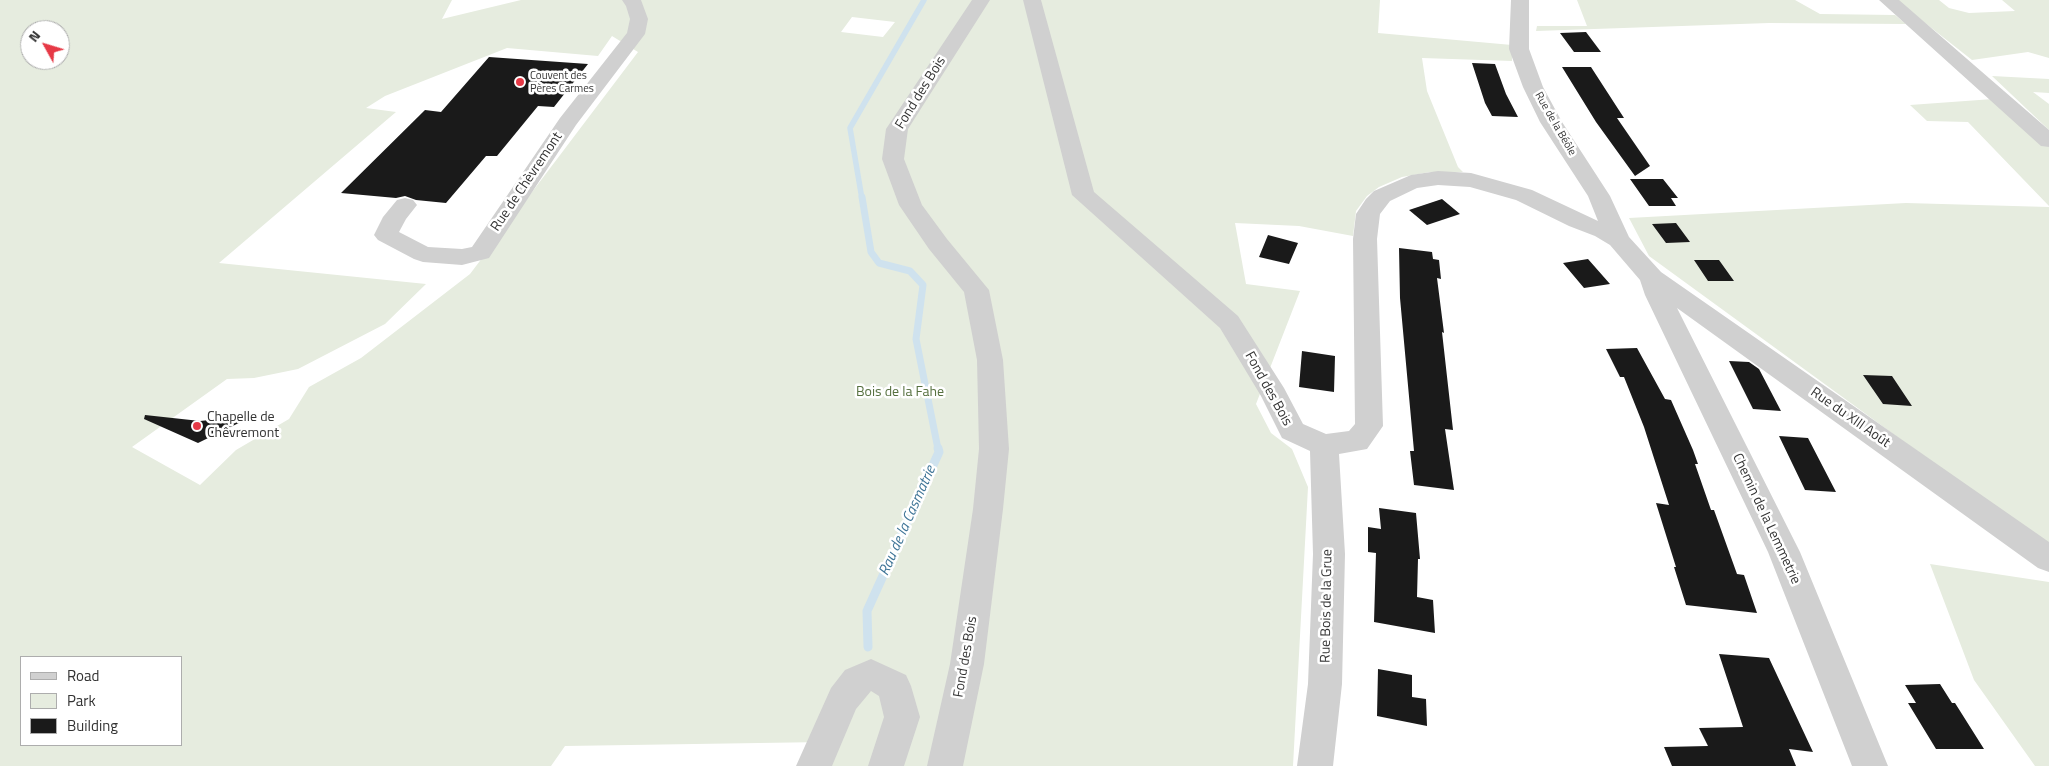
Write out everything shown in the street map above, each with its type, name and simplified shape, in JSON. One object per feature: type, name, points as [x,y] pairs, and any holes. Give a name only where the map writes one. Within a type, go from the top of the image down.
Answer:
[{"type":"street","name":"Rue de Chèvremont","points":[[405,204],[395,217],[386,235],[423,254],[462,257],[480,253],[567,122],[636,34],[639,19],[635,4],[630,0]]},
{"type":"street","name":"Fond des Bois","points":[[944,766],[967,664],[988,509],[994,449],[990,360],[976,290],[938,244],[911,205],[893,158],[897,129],[981,0]]},
{"type":"street","name":"Fond des Bois","points":[[1032,0],[1084,195],[1229,322],[1274,395],[1292,431],[1324,445]]},
{"type":"street","name":"Rue de la Béôle","points":[[1520,0],[1519,50],[1533,87],[1551,122],[1599,196],[1618,240]]},
{"type":"street","points":[[1888,0],[2049,141]]},
{"type":"street","points":[[1324,445],[1357,441],[1369,426],[1365,239],[1368,214],[1382,196],[1411,182],[1452,178],[1472,180],[1524,195],[1577,221],[1603,231],[1618,240],[1652,278]]},
{"type":"street","name":"Rue du XIII Août","points":[[1652,278],[2049,559]]},
{"type":"street","name":"Chemin de la Lemmetrie","points":[[1652,278],[1658,295],[1784,552],[1870,766]]},
{"type":"street","name":"Rue Bois de la Grue","points":[[1315,766],[1325,684],[1329,554],[1324,445]]},
{"type":"street","points":[[814,766],[843,699],[857,681],[871,674],[894,686],[902,716],[886,766]]},
{"type":"green space","name":"Bois de la Fahe","points":[[0,0],[452,0],[442,19],[521,0],[1380,0],[1378,33],[1512,45],[1512,61],[1422,58],[1427,91],[1458,167],[1463,172],[1430,172],[1402,177],[1379,187],[1367,196],[1356,211],[1353,236],[1299,226],[1235,223],[1246,284],[1300,291],[1256,404],[1271,433],[1292,449],[1308,487],[1293,766],[811,766],[824,742],[565,746],[551,766],[0,766]],"holes":[[[852,17],[895,22],[883,37],[841,32]],[[612,36],[638,52],[470,274],[361,358],[309,387],[289,419],[236,450],[200,485],[132,447],[227,379],[254,378],[298,369],[385,324],[426,284],[219,263],[396,112],[366,108],[385,96],[507,48],[598,56]]]},
{"type":"green space","points":[[1577,0],[1795,0],[1820,14],[1895,15],[1906,24],[1769,23],[1536,31],[1537,26],[1587,26]]},
{"type":"green space","points":[[1896,0],[1939,0],[1949,8],[1969,13],[2015,11],[2002,0],[2049,0],[2049,58],[2028,52],[1972,60]]},
{"type":"green space","points":[[1992,76],[2049,79],[2049,93],[2033,92],[2049,104],[2049,130]]},
{"type":"green space","points":[[1993,99],[2049,147],[2049,206],[1968,122],[1927,121],[1910,105]]},
{"type":"green space","points":[[1906,203],[2049,207],[2049,545],[1649,256],[1629,218]]},
{"type":"green space","points":[[1930,564],[2049,582],[2049,766],[2035,766],[1974,680]]},
{"type":"building","points":[[1586,32],[1601,52],[1574,52],[1560,33]]},
{"type":"building","points":[[489,57],[588,64],[554,107],[538,106],[497,156],[486,156],[446,203],[416,200],[405,196],[396,198],[341,193],[425,110],[441,112]]},
{"type":"building","points":[[1472,63],[1495,64],[1506,94],[1518,117],[1492,116],[1485,103]]},
{"type":"building","points":[[1562,67],[1591,67],[1624,118],[1617,118],[1650,166],[1635,176],[1596,122]]},
{"type":"building","points":[[1630,179],[1663,179],[1678,198],[1671,198],[1676,206],[1649,206]]},
{"type":"building","points":[[1442,199],[1460,214],[1427,225],[1409,210]]},
{"type":"building","points":[[1676,223],[1690,242],[1666,243],[1652,224]]},
{"type":"building","points":[[1268,235],[1298,243],[1289,264],[1259,257]]},
{"type":"building","points":[[1399,248],[1432,252],[1433,259],[1439,260],[1441,279],[1437,278],[1453,430],[1445,429],[1454,490],[1414,485],[1410,451],[1414,451],[1400,298]]},
{"type":"building","points":[[1588,259],[1610,284],[1584,288],[1563,263]]},
{"type":"building","points":[[1694,260],[1719,260],[1734,281],[1708,281]]},
{"type":"building","points":[[1637,348],[1665,399],[1671,400],[1693,450],[1698,464],[1695,464],[1711,510],[1714,510],[1737,574],[1744,575],[1757,613],[1686,605],[1656,503],[1669,505],[1644,427],[1624,377],[1620,377],[1606,349]]},
{"type":"building","points":[[1302,351],[1335,356],[1334,392],[1299,387]]},
{"type":"building","points":[[1729,361],[1749,362],[1759,369],[1781,411],[1753,409]]},
{"type":"building","points":[[1863,375],[1892,376],[1912,406],[1883,404]]},
{"type":"building","name":"Chapelle de Chêvremont","points":[[145,415],[200,421],[249,416],[249,418],[198,443],[144,419]]},
{"type":"building","points":[[1779,436],[1808,438],[1836,492],[1805,490]]},
{"type":"building","points":[[1379,508],[1416,513],[1420,559],[1418,559],[1417,597],[1433,600],[1435,633],[1374,622],[1376,553],[1368,552],[1368,527],[1381,529]]},
{"type":"building","points":[[1719,654],[1769,658],[1813,752],[1789,749],[1796,766],[1672,766],[1664,747],[1708,746],[1699,728],[1743,727]]},
{"type":"building","points":[[1378,669],[1412,675],[1412,697],[1426,699],[1427,726],[1377,716]]},
{"type":"building","points":[[1940,684],[1952,703],[1955,703],[1984,749],[1936,749],[1908,703],[1916,703],[1905,685]]},
{"type":"waterway","name":"Rau de la Casmatrie","points":[[862,199],[850,128],[924,0]]},
{"type":"waterway","name":"Rau de la Casmatrie","points":[[862,197],[871,252],[879,263],[910,271],[923,285],[916,339],[938,449]]},
{"type":"waterway","name":"Rau de la Casmatrie","points":[[868,647],[867,611],[939,452],[938,448]]},
{"type":"place","name":"Couvent des Pères Carmes","points":[[520,82]]},
{"type":"place","name":"Chapelle de Chêvremont","points":[[197,426]]}]
